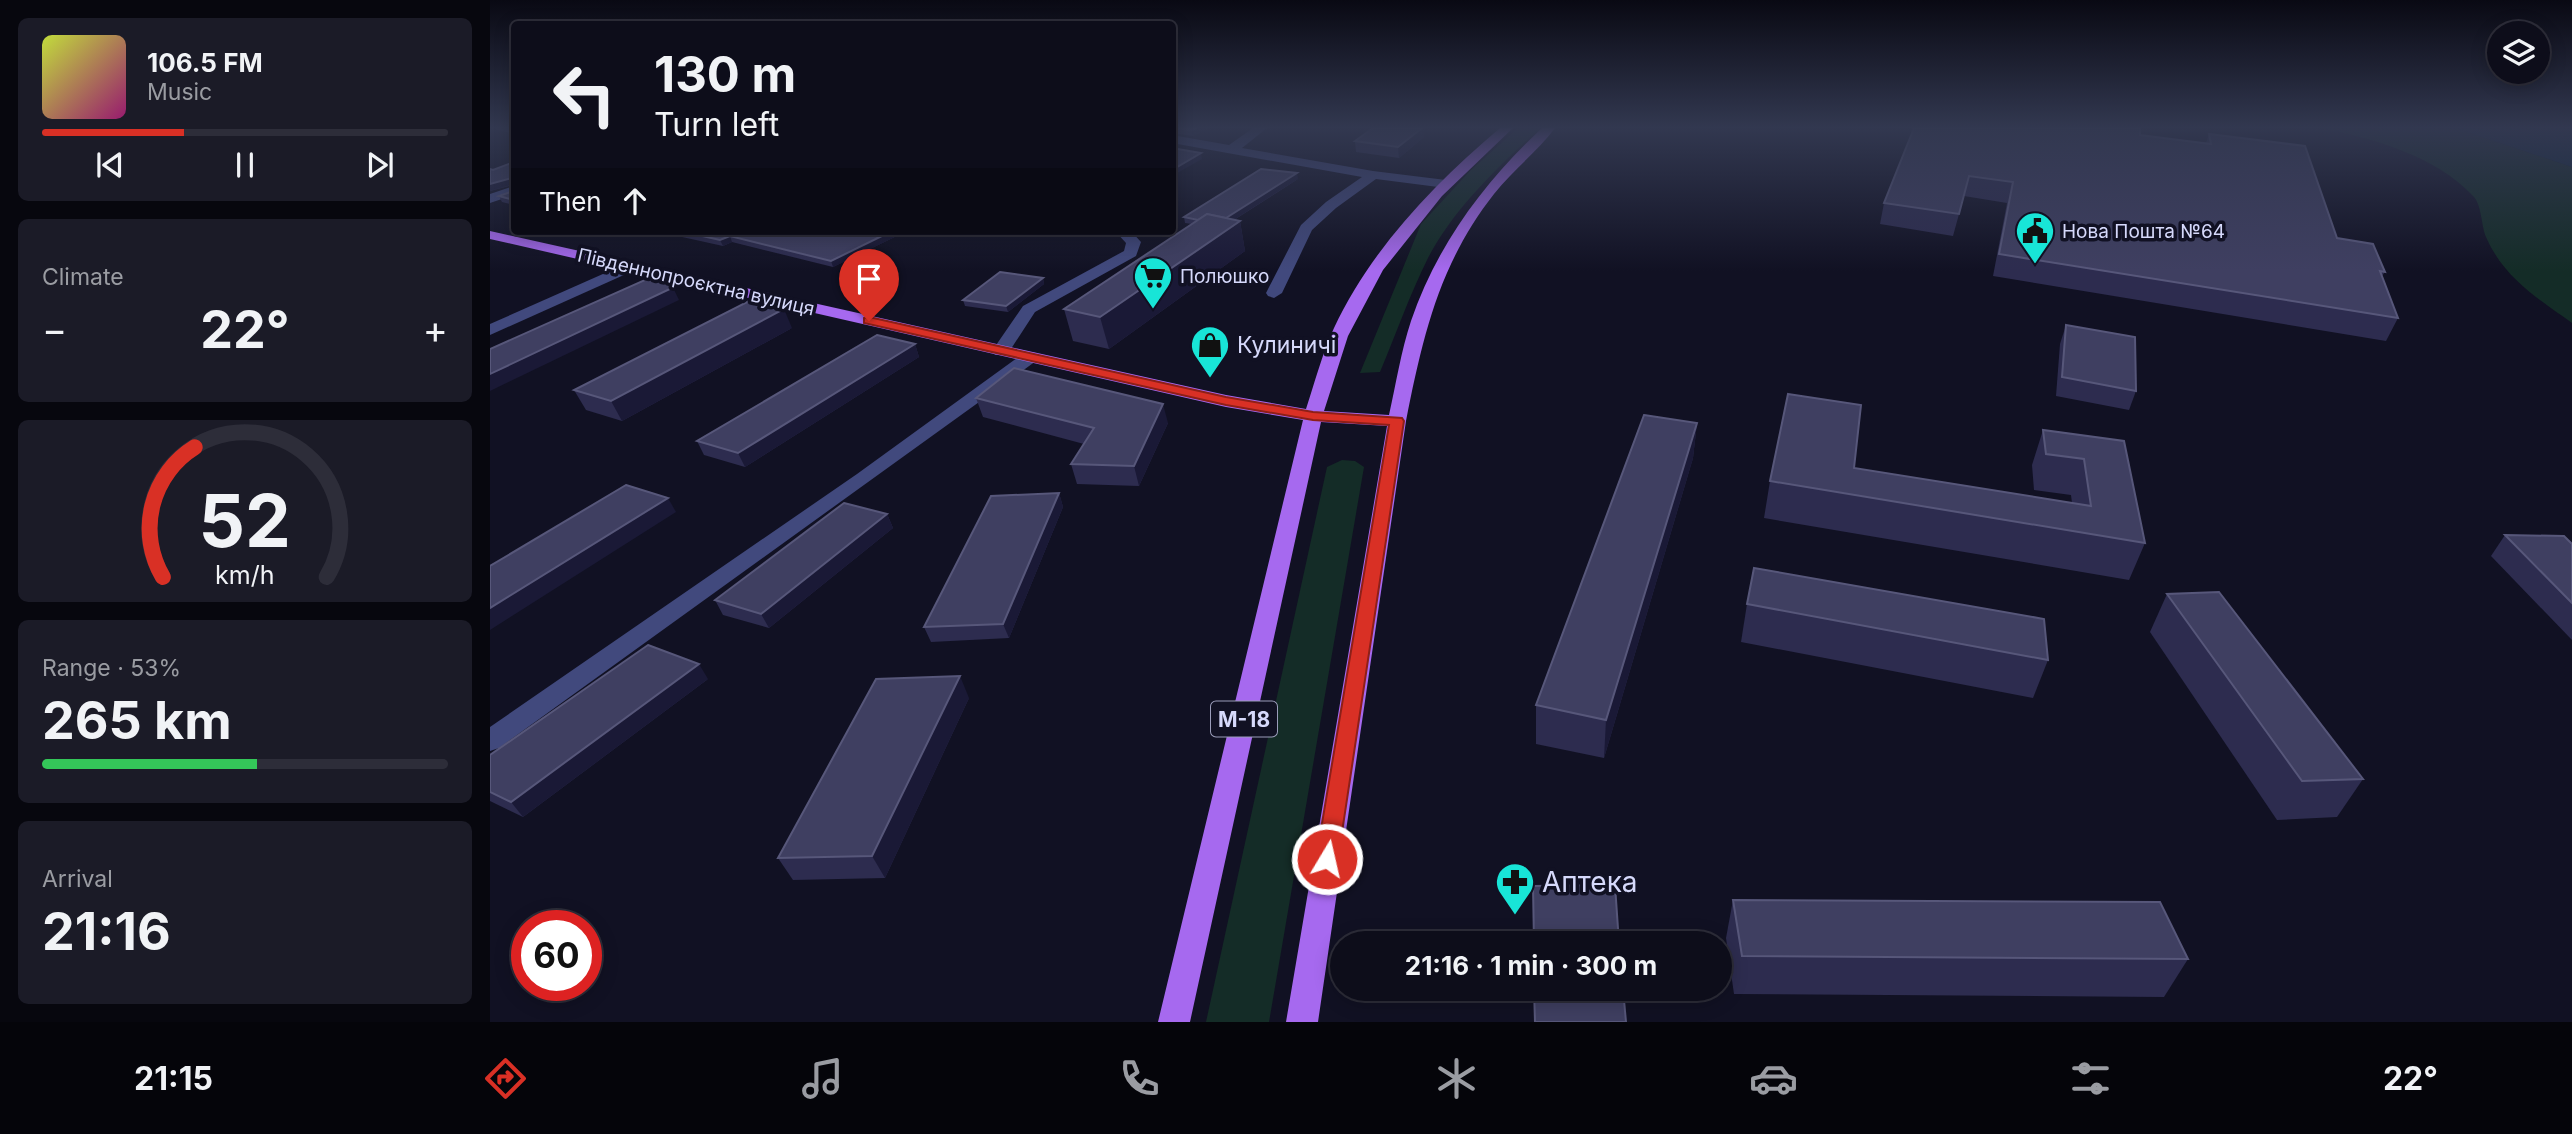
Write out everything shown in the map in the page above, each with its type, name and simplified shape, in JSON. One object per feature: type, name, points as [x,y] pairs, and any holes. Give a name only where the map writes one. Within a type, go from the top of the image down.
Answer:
[{"type":"main road","name":"М-18","points":[[1174,1022],[1313,416],[1344,325],[1387,254],[1455,176]]},
{"type":"main road","points":[[1302,1022],[1397,421],[1419,324],[1451,246],[1492,186],[1502,176]]},
{"type":"main road","name":"Південнопроєктна вулиця","points":[[490,235],[1226,401],[1313,416],[1397,421]]},
{"type":"street","points":[[1274,293],[1306,228],[1331,205],[1372,176]]},
{"type":"street","points":[[1379,176],[1446,184]]},
{"type":"street","points":[[490,199],[511,191]]},
{"type":"street","points":[[1001,351],[1029,309],[1131,253],[1134,243],[1126,235]]},
{"type":"street","points":[[490,330],[631,267]]},
{"type":"street","points":[[490,741],[864,478],[1030,357]]},
{"type":"green space","points":[[1466,176],[1491,176],[1451,222],[1428,258],[1380,372],[1360,373],[1421,224]]},
{"type":"green space","points":[[2449,176],[2572,176],[2572,323],[2523,286],[2502,264],[2486,237],[2476,200]]},
{"type":"green space","points":[[1342,460],[1355,461],[1364,467],[1269,1022],[1206,1022],[1327,467]]},
{"type":"building","points":[[490,176],[511,176],[511,178],[490,184]]},
{"type":"building","points":[[1250,176],[1293,176],[1226,218],[1207,214],[1198,220],[1184,217]]},
{"type":"building","points":[[1895,176],[2315,176],[2337,238],[2373,244],[2385,272],[2380,271],[2398,318],[1999,254],[2013,182],[1969,176],[1959,214],[1884,203]]},
{"type":"building","points":[[511,192],[511,199],[499,196]]},
{"type":"building","points":[[1207,214],[1240,221],[1100,317],[1064,309],[1176,235]]},
{"type":"building","points":[[698,235],[884,235],[831,261],[730,236],[720,240]]},
{"type":"building","points":[[665,271],[672,288],[490,374],[490,349]]},
{"type":"building","points":[[1000,272],[1043,278],[1006,306],[963,300]]},
{"type":"building","points":[[749,301],[784,309],[611,401],[574,390]]},
{"type":"building","points":[[2066,325],[2135,337],[2136,391],[2062,377]]},
{"type":"building","points":[[877,335],[915,344],[738,453],[697,441]]},
{"type":"building","points":[[1014,368],[1163,404],[1134,466],[1071,464],[1094,428],[976,398]]},
{"type":"building","points":[[1788,394],[1861,405],[1854,468],[2091,506],[2084,459],[2046,454],[2043,430],[2124,441],[2145,543],[1770,481]]},
{"type":"building","points":[[1644,415],[1697,423],[1606,720],[1536,705]]},
{"type":"building","points":[[626,485],[668,498],[490,608],[490,566]]},
{"type":"building","points":[[1059,493],[1003,624],[924,627],[991,496]]},
{"type":"building","points":[[844,503],[887,514],[761,614],[715,600]]},
{"type":"building","points":[[2505,535],[2564,536],[2572,544],[2572,603]]},
{"type":"building","points":[[1754,568],[2044,619],[2048,660],[1747,604]]},
{"type":"building","points":[[2219,592],[2363,779],[2302,781],[2167,594]]},
{"type":"building","points":[[648,645],[699,664],[511,802],[490,792],[490,755]]},
{"type":"building","points":[[960,676],[872,856],[778,858],[876,679]]},
{"type":"building","points":[[1615,885],[1618,931],[1534,931],[1533,886]]},
{"type":"building","points":[[1733,900],[2160,902],[2188,959],[1742,956]]},
{"type":"building","points":[[1534,1001],[1624,1001],[1626,1022],[1535,1022]]},
{"type":"place","name":"Нова Пошта №64","points":[[2035,265]]},
{"type":"place","name":"Полюшко","points":[[1153,310]]},
{"type":"place","name":"Кулиничі","points":[[1210,379]]},
{"type":"place","name":"Аптека","points":[[1515,916]]},
{"type":"route","points":[[869,321],[1226,401],[1313,416],[1397,421],[1327,859]]}]
